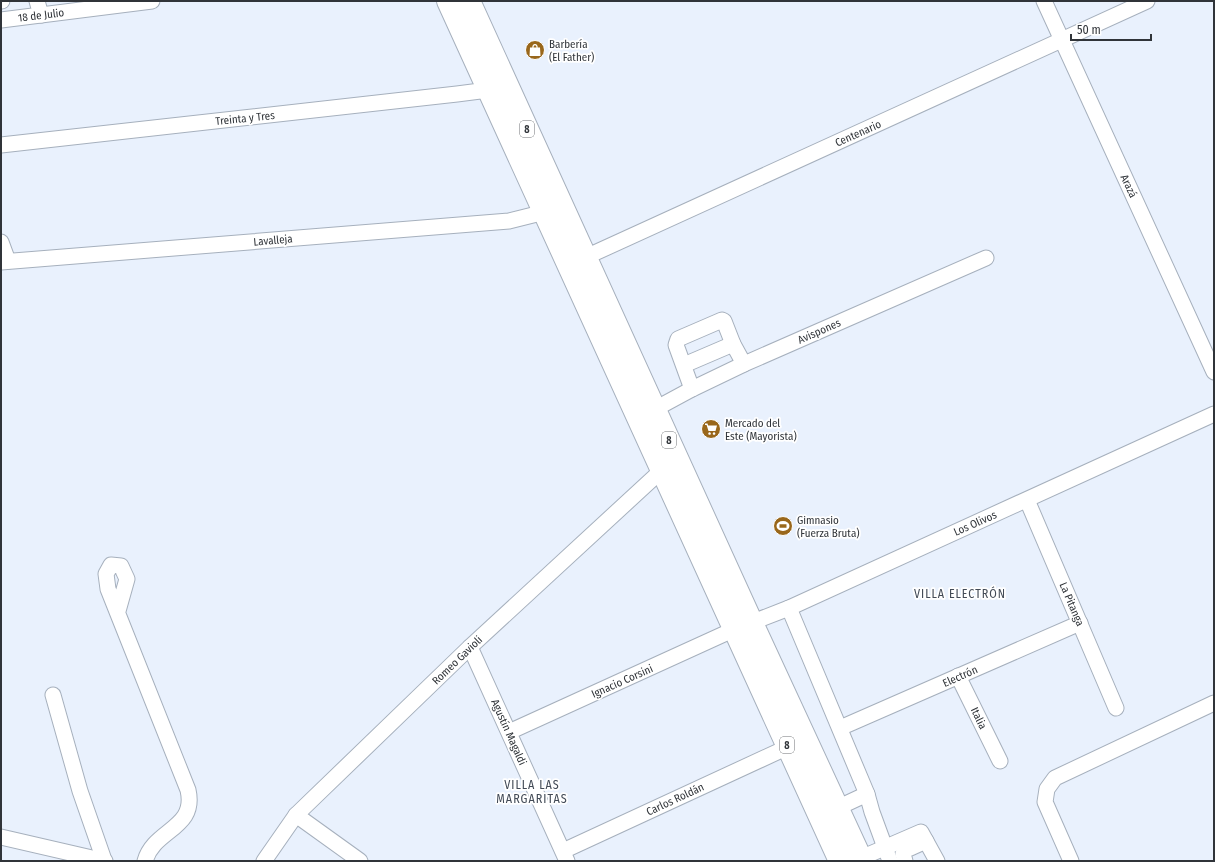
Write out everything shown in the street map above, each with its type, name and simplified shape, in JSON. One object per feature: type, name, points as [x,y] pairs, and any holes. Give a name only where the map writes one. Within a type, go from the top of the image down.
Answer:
[{"type":"highway","name":"8","points":[[448,1],[545,212],[577,261],[655,409],[744,626],[788,747],[840,861]]},
{"type":"highway","name":"8","points":[[470,1],[662,470],[744,626],[862,860]]},
{"type":"street","name":"18 de Julio","points":[[1,20],[39,8],[152,1]]},
{"type":"street","name":"Arazá","points":[[1044,1],[1214,372]]},
{"type":"street","name":"Centenario","points":[[577,261],[1147,1]]},
{"type":"street","name":"Treinta y Tres","points":[[1,145],[488,90]]},
{"type":"street","name":"Lavalleja","points":[[5,261],[509,221],[545,212]]},
{"type":"street","points":[[1,242],[5,261]]},
{"type":"street","name":"Avispones","points":[[655,409],[744,364],[986,258]]},
{"type":"street","points":[[692,389],[676,346],[678,339],[720,320],[724,321],[733,344],[744,364]]},
{"type":"street","points":[[684,365],[733,344]]},
{"type":"street","name":"Los Olivos","points":[[744,626],[789,608],[1214,414]]},
{"type":"street","name":"Romeo Gavioli","points":[[264,861],[296,815],[470,647],[662,470]]},
{"type":"street","name":"La Pitanga","points":[[1027,500],[1116,708]]},
{"type":"street","points":[[789,608],[867,794],[890,861]]},
{"type":"street","points":[[118,611],[188,790],[190,800],[189,809],[185,817],[153,845],[145,861]]},
{"type":"street","name":"Electrón","points":[[840,728],[1080,624]]},
{"type":"street","name":"Ignacio Corsini","points":[[509,732],[744,626]]},
{"type":"street","name":"Agustín Magaldi","points":[[470,647],[565,856]]},
{"type":"street","name":"Italia","points":[[958,676],[1000,761]]},
{"type":"street","points":[[53,695],[80,791],[105,861]]},
{"type":"street","points":[[1071,861],[1045,802],[1047,788],[1055,778],[1214,702]]},
{"type":"street","name":"Carlos Roldán","points":[[565,856],[788,747]]},
{"type":"street","points":[[837,808],[867,794]]},
{"type":"street","points":[[296,815],[360,861]]},
{"type":"street","points":[[862,860],[884,847],[921,832],[937,861]]},
{"type":"street","points":[[1,838],[105,861]]},
{"type":"street","points":[[905,861],[903,854],[906,850],[926,842]]},
{"type":"place","name":"Barbería (El Father)","points":[[535,50]]},
{"type":"place","name":"Mercado del Este (Mayorista)","points":[[711,429]]},
{"type":"place","name":"Gimnasio (Fuerza Bruta)","points":[[783,526]]},
{"type":"district","name":"VILLA ELECTRÓN","points":[[960,594]]},
{"type":"district","name":"VILLA LAS MARGARITAS","points":[[532,792]]}]
